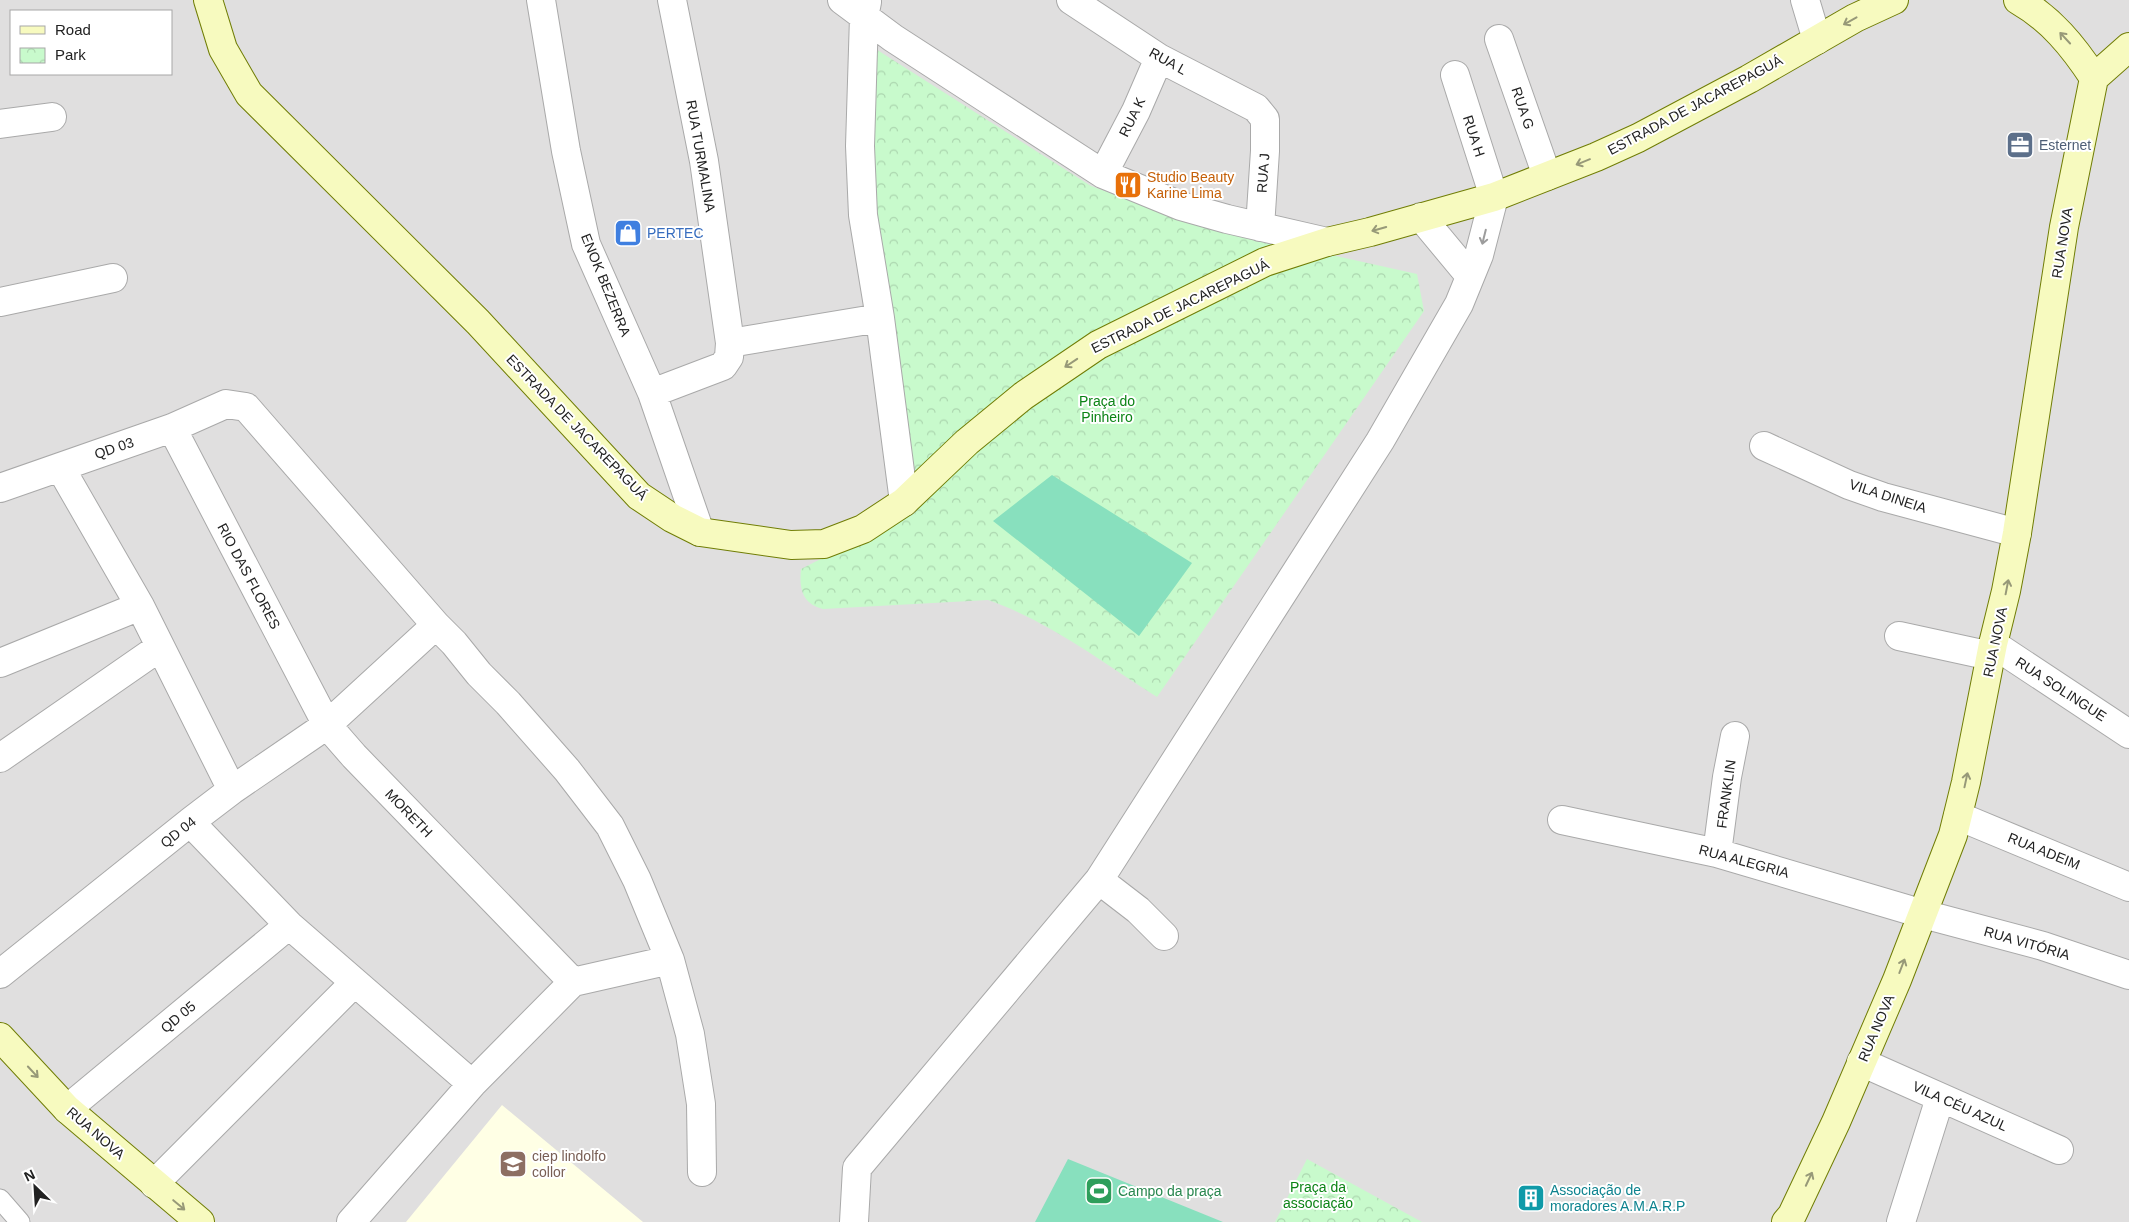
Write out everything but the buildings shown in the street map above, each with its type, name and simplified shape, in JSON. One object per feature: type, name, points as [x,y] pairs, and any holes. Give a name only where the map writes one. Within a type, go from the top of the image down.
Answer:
[{"type":"street","name":"ESTRADA DE JACAREPAGUÁ","points":[[208,0],[223,49],[249,94],[478,322],[639,496],[672,518],[700,532],[791,545],[824,544],[863,528],[904,502],[967,442],[1023,396],[1098,345],[1265,262],[1327,242],[1494,196],[1547,176],[1638,138],[1749,79],[1855,18],[1894,0]]},
{"type":"street","name":"ENOK BEZERRA","points":[[541,0],[566,151],[586,244],[652,393],[700,532]]},
{"type":"street","name":"RUA TURMALINA","points":[[672,0],[704,161],[730,343]]},
{"type":"street","points":[[842,0],[866,8],[893,38],[1103,174],[1181,206],[1327,242]]},
{"type":"street","name":"RUA L","points":[[1071,0],[1159,58],[1256,108],[1265,119]]},
{"type":"street","points":[[1805,0],[1817,40]]},
{"type":"street","points":[[2018,0],[2032,8],[2053,25],[2076,50],[2094,78],[2129,48]]},
{"type":"street","points":[[866,8],[860,146],[863,215],[880,318],[904,502]]},
{"type":"street","name":"RUA G","points":[[1499,39],[1547,176]]},
{"type":"street","name":"RUA K","points":[[1103,174],[1136,110],[1159,58]]},
{"type":"street","name":"RUA H","points":[[1455,75],[1494,196]]},
{"type":"street","name":"RUA NOVA","points":[[1795,1220],[1923,914],[1953,835],[1958,816],[2017,533],[2064,227],[2094,78]]},
{"type":"street","points":[[0,124],[52,117]]},
{"type":"street","name":"RUA J","points":[[1260,227],[1265,119]]},
{"type":"street","points":[[854,1222],[857,1168],[1099,880],[1380,440],[1459,304],[1479,254],[1494,196]]},
{"type":"street","points":[[1420,217],[1470,276]]},
{"type":"street","points":[[0,302],[114,278]]},
{"type":"street","points":[[652,393],[723,366],[729,357],[730,343],[880,318]]},
{"type":"street","name":"QD 03","points":[[0,488],[172,428],[226,404],[246,407],[436,625]]},
{"type":"street","name":"RIO DAS FLORES","points":[[172,428],[327,725]]},
{"type":"street","name":"VILA DINEIA","points":[[1764,446],[1849,485],[1882,497],[2017,533]]},
{"type":"street","points":[[60,467],[140,606],[232,790],[327,725],[436,625],[454,643],[479,674],[508,703],[567,770],[610,826],[637,880],[670,960],[690,1034],[701,1104],[702,1172]]},
{"type":"street","points":[[0,663],[140,606]]},
{"type":"street","points":[[1899,636],[1992,650]]},
{"type":"street","points":[[0,758],[160,647]]},
{"type":"street","name":"RUA SOLINGUE","points":[[1992,650],[2129,734]]},
{"type":"street","name":"MORETH","points":[[327,725],[354,756],[573,982]]},
{"type":"street","name":"FRANKLIN","points":[[1717,853],[1727,777],[1735,736]]},
{"type":"street","name":"QD 04","points":[[0,974],[232,790]]},
{"type":"street","name":"RUA ADEIM","points":[[1958,816],[2129,887]]},
{"type":"street","name":"RUA ALEGRIA","points":[[1562,820],[1717,853],[1923,914]]},
{"type":"street","points":[[190,822],[289,925],[472,1084]]},
{"type":"street","points":[[1099,880],[1138,910],[1164,936]]},
{"type":"street","name":"RUA VITÓRIA","points":[[1923,914],[2043,946],[2129,975]]},
{"type":"street","name":"QD 05","points":[[67,1109],[289,925]]},
{"type":"street","points":[[351,1222],[472,1084],[573,982],[670,960]]},
{"type":"street","points":[[154,1184],[354,983]]},
{"type":"street","name":"RUA NOVA","points":[[0,1037],[67,1109],[200,1222]]},
{"type":"street","name":"VILA CÉU AZUL","points":[[1861,1062],[2059,1150]]},
{"type":"street","points":[[1901,1222],[1940,1098]]},
{"type":"lane","points":[[0,1199],[20,1222]]},
{"type":"shaded area","points":[[0,0],[2129,0],[2129,1222],[0,1222]]},
{"type":"shaded area","name":"ciep lindolfo collor","points":[[502,1105],[643,1222],[406,1222]]},
{"type":"green space","name":"Praça do Pinheiro","points":[[871,46],[1091,186],[1188,221],[1417,274],[1424,311],[1157,697],[1054,631],[1033,619],[988,600],[823,609],[810,603],[803,594],[801,569],[890,524],[886,298],[871,159]]},
{"type":"green space","points":[[1052,475],[1192,563],[1139,636],[993,521]]},
{"type":"green space","name":"Campo da praça","points":[[1068,1159],[1223,1222],[1035,1222]]},
{"type":"green space","name":"Praça da associação","points":[[1307,1159],[1422,1222],[1275,1222]]},
{"type":"place","name":"Esternet","points":[[2020,145]]},
{"type":"place","name":"Studio Beauty Karine Lima","points":[[1128,185]]},
{"type":"place","name":"PERTEC","points":[[628,233]]},
{"type":"place","name":"ciep lindolfo collor","points":[[513,1164]]},
{"type":"place","name":"Campo da praça","points":[[1099,1191]]},
{"type":"place","name":"Associação de moradores A.M.A.R.P","points":[[1531,1198]]}]
